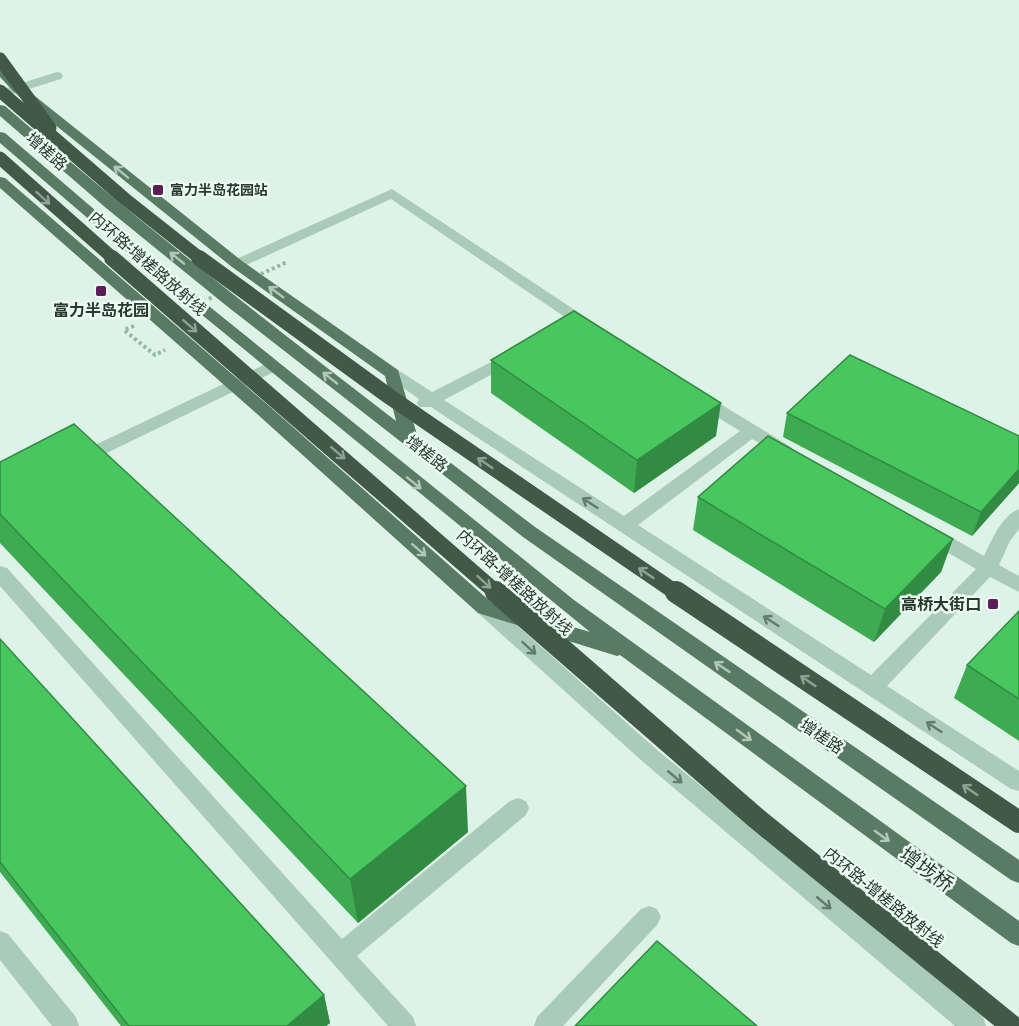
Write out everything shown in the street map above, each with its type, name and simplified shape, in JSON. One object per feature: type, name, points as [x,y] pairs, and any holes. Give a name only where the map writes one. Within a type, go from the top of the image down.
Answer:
[{"type":"highway","points":[[0,59],[65,149]]},
{"type":"highway","name":"增槎路","points":[[0,93],[65,149]]},
{"type":"highway","name":"内环路-增槎路放射线","points":[[65,149],[206,264],[324,352],[611,549],[1019,822]]},
{"type":"highway","name":"内环路-增槎路放射线","points":[[9,155],[49,203],[756,818],[1012,1026]]},
{"type":"main road","points":[[0,70],[18,88],[237,264],[392,374],[410,440]]},
{"type":"main road","name":"增槎路","points":[[0,109],[111,205],[233,304],[539,539],[1019,873]]},
{"type":"main road","name":"增槎路","points":[[0,136],[9,155],[174,285],[476,533],[628,651],[835,802]]},
{"type":"main road","points":[[9,155],[3,186],[235,385],[485,608],[628,651]]},
{"type":"main road","points":[[99,267],[174,285]]},
{"type":"main road","points":[[233,304],[304,312]]},
{"type":"main road","name":"增埗桥","points":[[835,802],[1019,935]]},
{"type":"street","points":[[0,93],[57,76]]},
{"type":"street","points":[[237,264],[392,193],[600,333]]},
{"type":"street","points":[[559,331],[580,320]]},
{"type":"street","points":[[404,414],[527,348]]},
{"type":"street","points":[[65,466],[272,366]]},
{"type":"street","points":[[392,374],[1019,782]]},
{"type":"street","points":[[680,386],[750,432],[802,461]]},
{"type":"street","points":[[625,525],[750,432]]},
{"type":"street","points":[[873,687],[989,567],[1002,538],[1019,516]]},
{"type":"street","points":[[916,526],[1019,585]]},
{"type":"street","points":[[0,573],[404,1026]]},
{"type":"street","points":[[485,608],[649,755],[974,1026]]},
{"type":"street","points":[[341,955],[518,808]]},
{"type":"street","points":[[546,1026],[649,917]]},
{"type":"street","points":[[0,942],[67,1026]]},
{"type":"path","points":[[130,334],[155,355]]},
{"type":"building","points":[[574,311],[721,403],[637,460],[491,360]]},
{"type":"building","points":[[850,355],[1019,436],[1019,469],[981,512],[787,413]]},
{"type":"building","points":[[74,424],[466,786],[350,879],[0,514],[0,462]]},
{"type":"building","points":[[768,436],[953,539],[885,609],[698,497]]},
{"type":"building","points":[[1019,611],[1019,699],[967,665]]},
{"type":"building","points":[[0,639],[324,995],[287,1026],[129,1026],[0,862]]},
{"type":"building","points":[[657,941],[757,1026],[575,1026]]},
{"type":"place","name":"富力半岛花园站","points":[[158,190]]},
{"type":"place","name":"富力半岛花园","points":[[101,291]]},
{"type":"place","name":"高桥大街口","points":[[993,604]]}]
